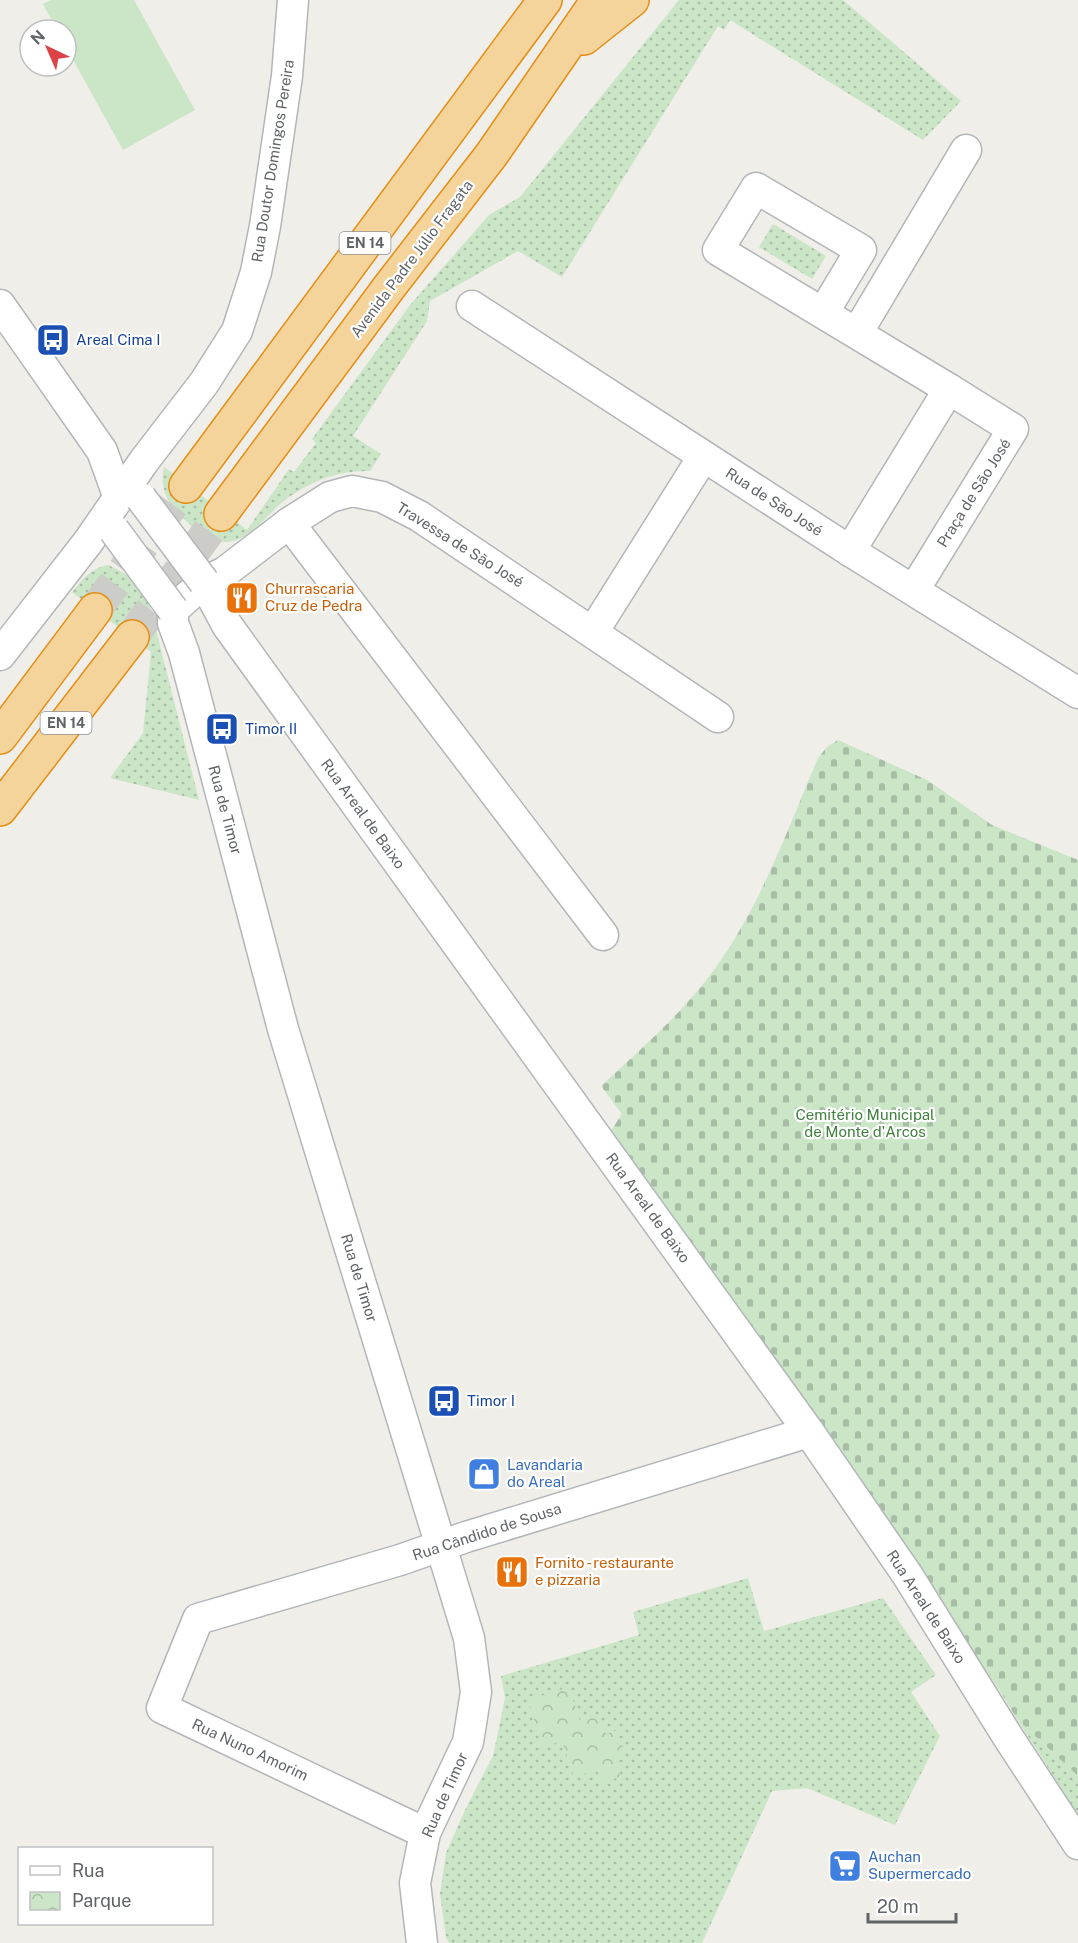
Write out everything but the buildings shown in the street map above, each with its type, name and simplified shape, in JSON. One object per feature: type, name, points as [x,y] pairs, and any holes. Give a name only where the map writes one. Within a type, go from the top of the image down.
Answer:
[{"type":"highway","name":"EN 14","points":[[186,486],[544,0]]},
{"type":"highway","name":"Avenida Padre Júlio Fragata","points":[[221,514],[390,286],[492,154],[598,0]]},
{"type":"highway","points":[[554,62],[632,0]]},
{"type":"highway","name":"EN 14","points":[[0,737],[95,610]]},
{"type":"highway","name":"EN 14","points":[[0,809],[132,637]]},
{"type":"street","name":"Rua Doutor Domingos Pereira","points":[[0,655],[88,542],[130,498],[144,461],[204,383],[237,331],[256,272],[265,226],[287,76],[293,0]]},
{"type":"street","points":[[857,333],[966,150]]},
{"type":"street","name":"Praça de São José","points":[[823,313],[861,250],[756,188],[718,250],[1013,429],[914,590]]},
{"type":"street","points":[[0,304],[102,451],[130,498],[113,519],[114,530],[173,610]]},
{"type":"street","name":"Rua de São José","points":[[472,306],[850,551],[1078,693]]},
{"type":"street","points":[[850,551],[949,389]]},
{"type":"street","points":[[593,632],[703,457]]},
{"type":"street","name":"Travessa de São José","points":[[173,610],[204,582],[225,572],[289,523],[330,497],[352,491],[382,497],[419,516],[718,717]]},
{"type":"street","name":"Rua Areal de Baixo","points":[[130,498],[204,582],[227,625],[809,1432],[908,1576],[1078,1844]]},
{"type":"street","points":[[289,523],[603,935]]},
{"type":"street","name":"Rua de Timor","points":[[173,610],[173,623],[184,653],[276,1002],[469,1638],[476,1692],[468,1742],[425,1833],[415,1883],[422,1943]]},
{"type":"street","name":"Rua Cândido de Sousa","points":[[198,1619],[400,1560],[441,1544],[809,1432]]},
{"type":"street","name":"Rua Nuno Amorim","points":[[198,1619],[162,1708],[425,1833]]},
{"type":"green space","points":[[51,0],[134,0],[195,110],[123,150],[78,69],[78,18],[51,18],[43,4]]},
{"type":"green space","points":[[679,0],[843,0],[961,101],[923,140],[730,20],[724,30],[718,26],[562,277],[518,251],[430,301],[427,321],[353,436],[381,454],[370,471],[347,472],[305,487],[286,499],[251,531],[236,540],[221,542],[214,540],[202,534],[185,520],[171,505],[165,494],[164,467],[247,530],[289,469],[294,472],[316,443],[312,439],[410,305],[489,215],[520,197]]},
{"type":"green space","points":[[773,224],[826,256],[812,279],[759,247]]},
{"type":"green space","points":[[108,565],[135,582],[151,610],[199,800],[110,778],[143,733],[151,652],[72,592],[92,572]]},
{"type":"green space","name":"Cemitério Municipal de Monte d'Arcos","points":[[838,740],[927,780],[992,825],[1078,860],[1078,1776],[1017,1719],[1000,1691],[610,1132],[622,1114],[601,1086],[683,1008],[725,954],[770,872],[818,758],[827,747]]},
{"type":"green space","points":[[748,1578],[764,1631],[883,1598],[936,1675],[911,1692],[940,1736],[895,1825],[807,1788],[772,1791],[702,1943],[449,1943],[446,1938],[440,1894],[446,1853],[493,1756],[505,1698],[501,1676],[639,1635],[633,1612]]},
{"type":"green space","points":[[569,1687],[580,1721],[600,1715],[606,1734],[617,1730],[626,1757],[615,1761],[620,1777],[601,1783],[597,1770],[574,1777],[562,1741],[543,1747],[528,1700]]},
{"type":"green space","points":[[1017,1719],[1078,1776],[1078,1815]]},
{"type":"tunnel","points":[[95,610],[186,486]]},
{"type":"tunnel","points":[[132,637],[221,514]]},
{"type":"place","name":"Areal Cima I","points":[[53,340]]},
{"type":"place","name":"Churrascaria Cruz de Pedra","points":[[242,598]]},
{"type":"place","name":"Timor II","points":[[222,729]]},
{"type":"place","name":"Timor I","points":[[444,1401]]},
{"type":"place","name":"Lavandaria do Areal","points":[[484,1474]]},
{"type":"place","name":"Fornito - restaurante e pizzaria","points":[[512,1572]]},
{"type":"place","name":"Auchan Supermercado","points":[[845,1866]]}]
